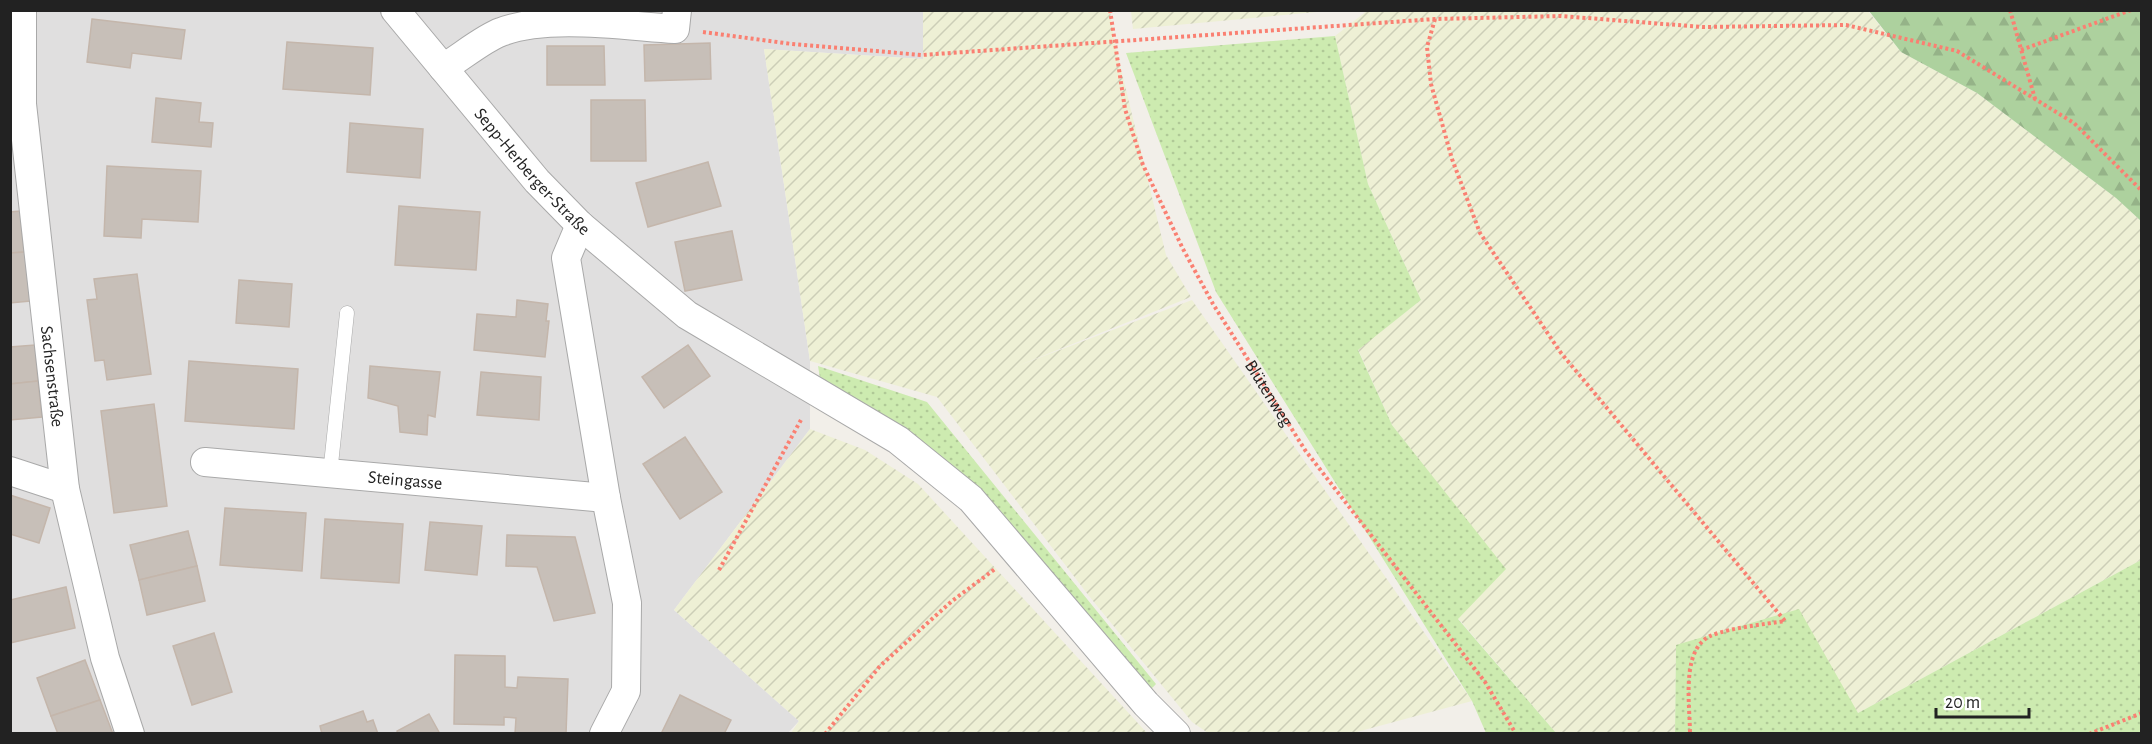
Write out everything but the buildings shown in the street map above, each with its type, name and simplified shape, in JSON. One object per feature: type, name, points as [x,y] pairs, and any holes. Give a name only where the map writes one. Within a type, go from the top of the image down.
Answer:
[{"type":"street","name":"Sachsenstraße","points":[[22,10],[22,104],[65,489],[105,658],[130,734]]},
{"type":"street","name":"Sepp-Herberger-Straße","points":[[395,10],[537,181],[580,225],[687,315],[898,440],[971,499],[1146,704],[1176,734]]},
{"type":"street","points":[[443,68],[500,32],[535,24],[676,20]]},
{"type":"street","points":[[580,225],[566,258],[606,498],[627,603],[626,691],[604,734]]},
{"type":"street","name":"Steingasse","points":[[205,462],[606,498]]},
{"type":"street","points":[[10,471],[65,489]]},
{"type":"lane","points":[[330,474],[346,313]]},
{"type":"path","name":"Blütenweg","points":[[1110,10],[1125,110],[1143,165],[1183,249],[1213,304],[1305,450],[1485,682],[1516,734]]},
{"type":"path","points":[[2010,10],[2036,100]]},
{"type":"path","points":[[2021,50],[2131,10]]},
{"type":"path","points":[[676,20],[792,44],[922,55],[1435,19],[1561,16],[1703,27],[1846,25],[1957,51],[2074,123],[2142,191]]},
{"type":"path","points":[[1435,19],[1427,47],[1431,84],[1452,159],[1480,233],[1561,352],[1785,621],[1705,638],[1693,653],[1690,669],[1690,734]]},
{"type":"path","points":[[719,570],[817,392]]},
{"type":"path","points":[[825,734],[880,666],[952,601],[1017,553]]},
{"type":"path","points":[[2089,734],[2142,713]]},
{"type":"shaded area","points":[[10,11],[923,11],[923,59],[764,49],[810,361],[810,429],[674,610],[799,721],[788,733],[11,733]]},
{"type":"green space","points":[[1131,10],[1339,10],[1133,29],[1131,11]]},
{"type":"green space","points":[[1368,10],[1868,11],[1901,52],[1977,93],[2116,198],[2141,221],[2141,560],[1858,713],[1676,645],[1675,733],[1556,733],[1458,618],[1505,569],[1392,425],[1358,349],[1421,300],[1368,184],[1335,36]]},
{"type":"green space","points":[[923,11],[1110,11],[1114,40],[1166,255],[1191,297],[1015,367],[1192,300],[1472,701],[1353,733],[1208,733],[1192,722],[1089,596],[937,397],[810,361],[764,49],[923,59]]},
{"type":"green space","points":[[1869,11],[2141,11],[2141,221],[2116,198],[1977,93],[1901,52]]},
{"type":"green space","points":[[1335,36],[1368,184],[1421,300],[1358,350],[1392,425],[1506,569],[1458,619],[1556,733],[1486,733],[1472,701],[1216,292],[1126,53]]},
{"type":"green space","points":[[818,366],[927,402],[1156,684],[1149,691],[980,488],[905,428],[820,378]]},
{"type":"green space","points":[[810,429],[865,450],[918,484],[1147,733],[791,733],[799,721],[674,610]]},
{"type":"green space","points":[[2141,560],[2141,733],[1675,733],[1676,645],[1799,609],[1858,713]]}]
